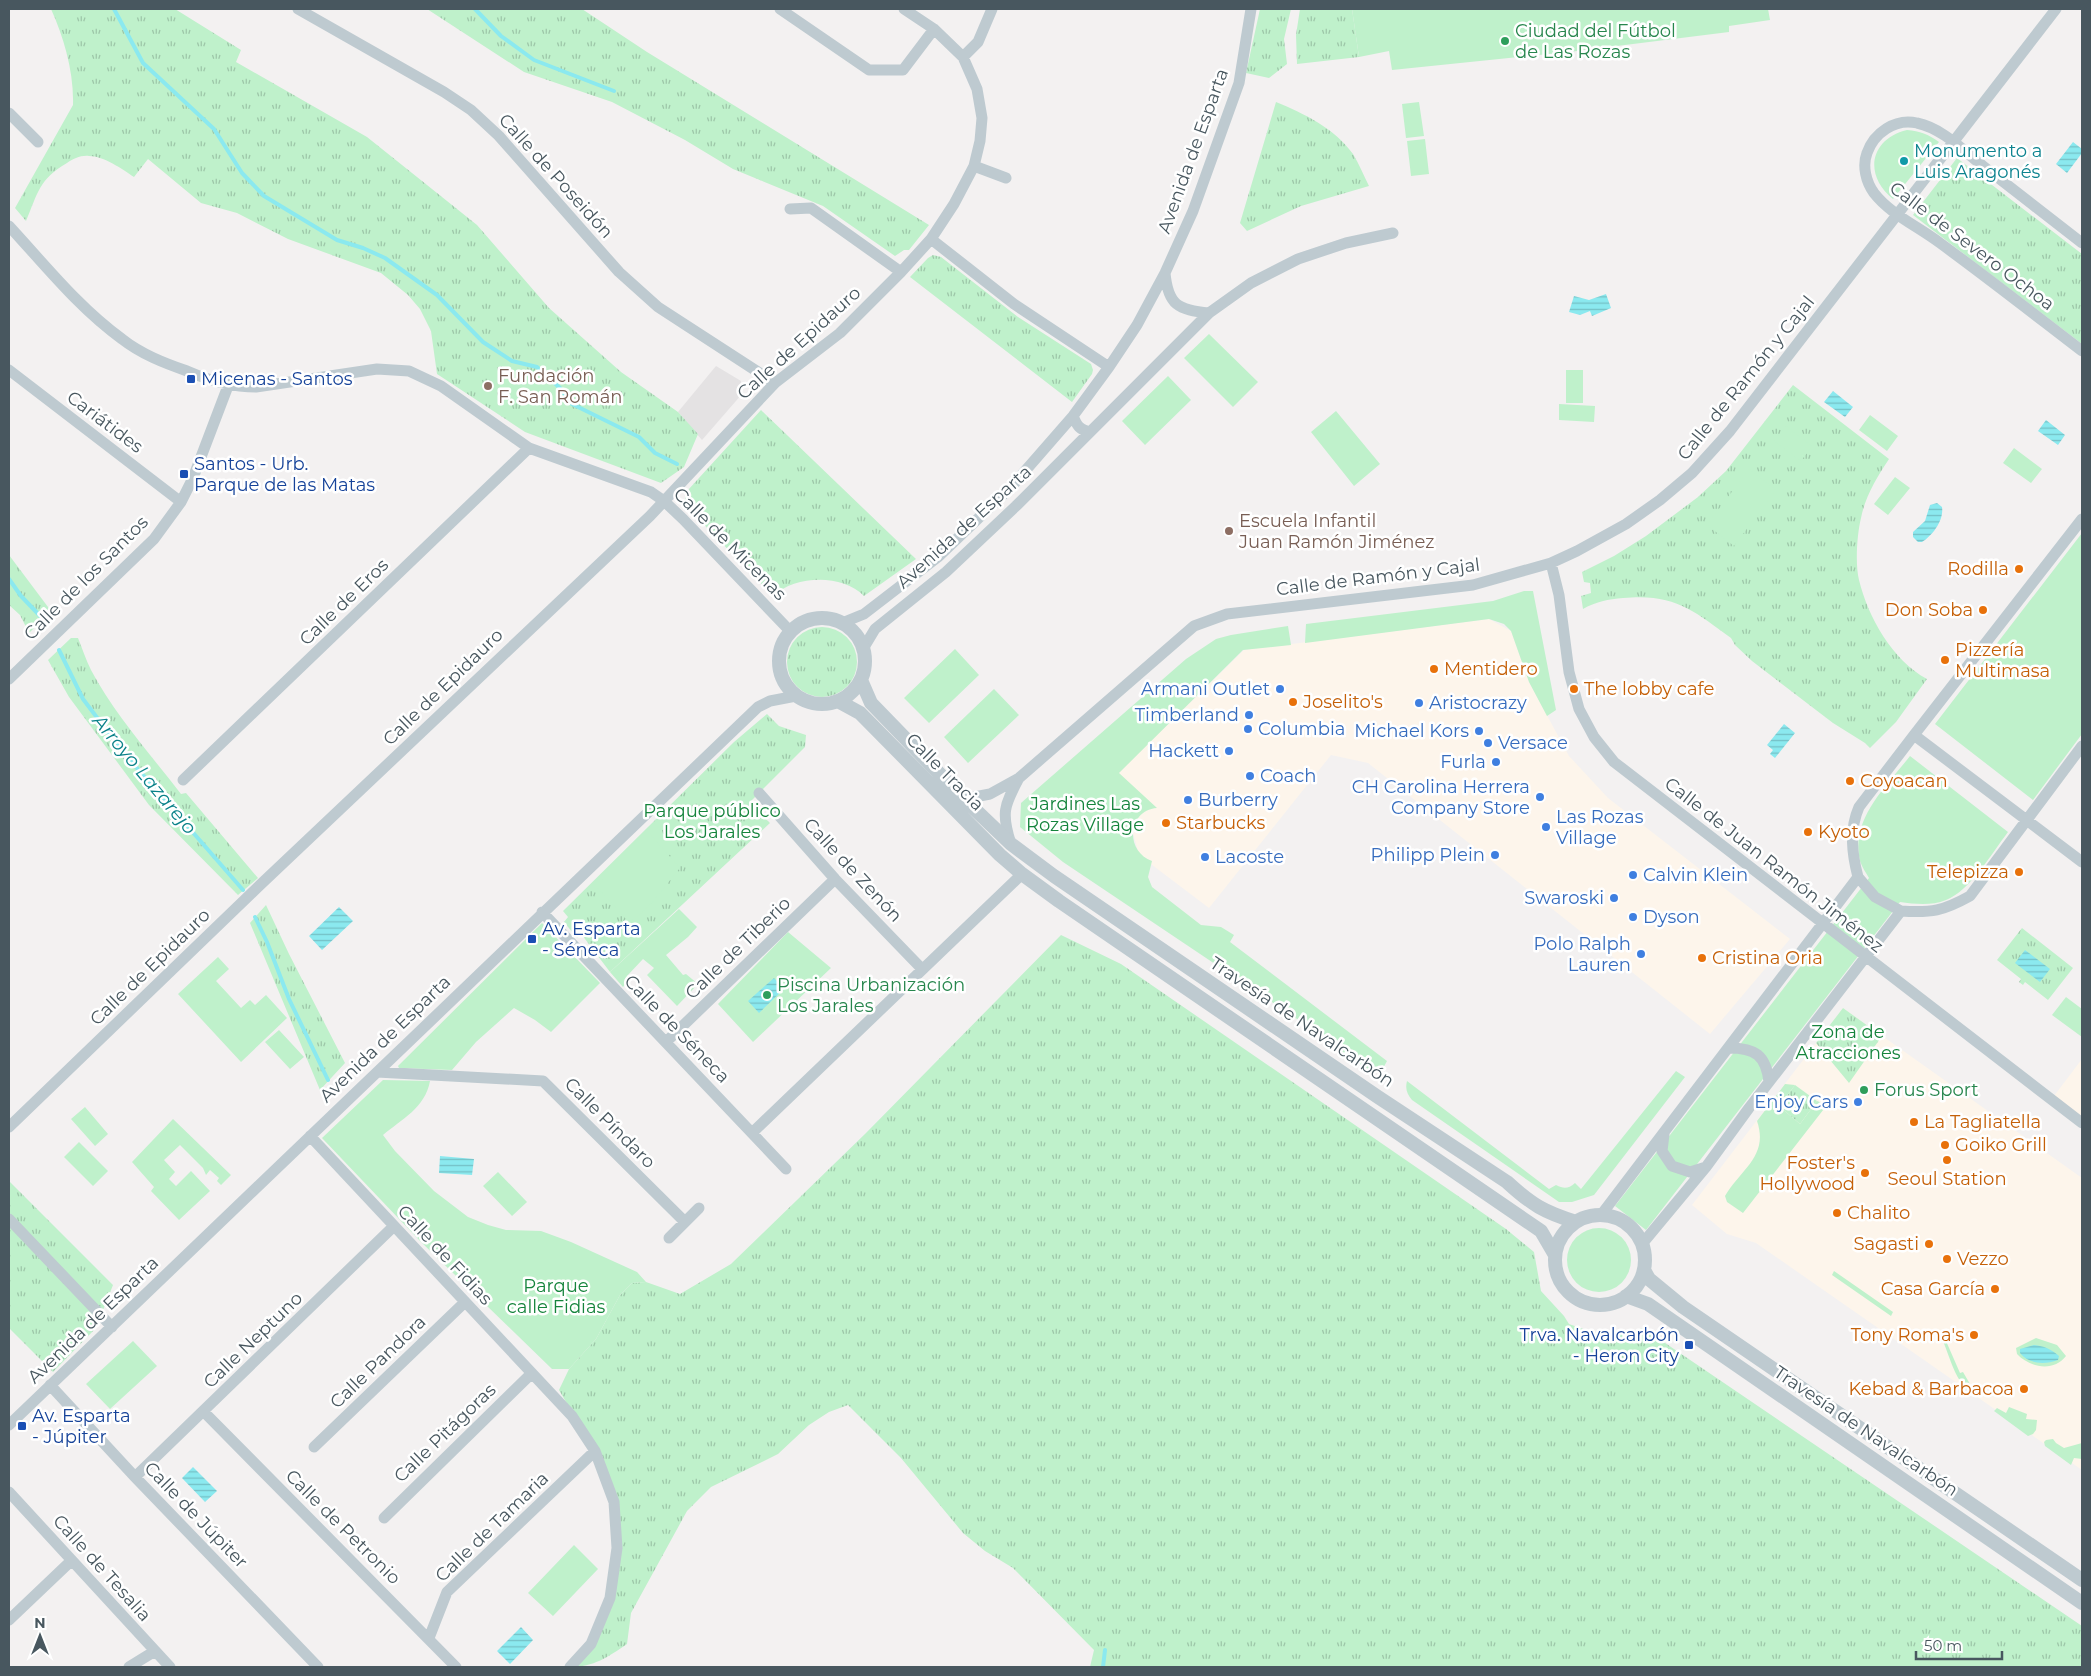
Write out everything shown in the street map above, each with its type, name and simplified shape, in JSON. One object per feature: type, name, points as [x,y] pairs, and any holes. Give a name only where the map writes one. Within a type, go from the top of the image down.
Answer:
[{"type":"street","name":"Calle de Poseidón","points":[[298,9],[444,92],[471,110],[499,136],[619,272],[658,307],[776,383]]},
{"type":"street","points":[[780,9],[869,70],[903,70],[934,30]]},
{"type":"street","name":"Calle de Epidauro","points":[[9,1127],[266,879],[664,501],[776,383],[840,333],[901,272],[930,239],[954,204],[974,166],[980,141],[982,118],[976,89],[963,57],[934,30],[904,9]]},
{"type":"street","points":[[963,57],[978,42],[992,9]]},
{"type":"street","name":"Avenida de Esparta","points":[[842,623],[864,614],[938,557],[1011,487],[1074,416],[1110,367],[1137,325],[1165,273],[1193,211],[1239,83],[1252,9]]},
{"type":"street","name":"Calle de Ramón y Cajal","points":[[964,799],[990,794],[1018,778],[1194,626],[1227,614],[1473,585],[1551,563],[1626,524],[1660,500],[1692,473],[1730,431],[2056,9]]},
{"type":"street","points":[[9,113],[38,142]]},
{"type":"street","name":"Calle de Severo Ochoa","points":[[2082,243],[1954,143],[1928,126],[1915,122],[1904,122],[1889,126],[1878,134],[1870,145],[1866,157],[1865,170],[1868,182],[1874,193],[2082,351]]},
{"type":"street","points":[[974,166],[1006,178]]},
{"type":"street","points":[[790,209],[811,208],[901,272]]},
{"type":"street","name":"Calle de Micenas","points":[[9,226],[83,307],[122,340],[143,353],[175,367],[228,386],[256,387],[377,369],[409,371],[441,386],[529,448],[637,486],[664,501],[790,631]]},
{"type":"street","name":"Avenida de Esparta","points":[[863,650],[875,629],[946,572],[1209,314],[1251,284],[1298,259],[1346,243],[1393,233]]},
{"type":"street","points":[[930,239],[1014,304],[1110,367]]},
{"type":"street","points":[[1165,273],[1166,291],[1174,304],[1188,311],[1209,314]]},
{"type":"street","name":"Cariátides","points":[[9,370],[181,502]]},
{"type":"street","name":"Calle de los Santos","points":[[9,679],[154,539],[181,502],[193,478],[228,386]]},
{"type":"street","points":[[1074,416],[1077,425],[1082,430],[1090,432]]},
{"type":"street","name":"Calle de Eros","points":[[183,780],[529,448]]},
{"type":"street","points":[[2082,519],[1859,807],[1854,818],[1852,856],[1858,878],[1875,897],[1901,911],[1925,913],[1950,907],[1970,896],[2082,746]]},
{"type":"street","name":"Calle de Juan Ramón Jiménez","points":[[1551,563],[1559,595],[1569,672],[1579,709],[1594,737],[1614,762],[2082,1123]]},
{"type":"street","points":[[815,618],[824,618],[842,623],[859,639],[863,650],[865,665],[861,680],[852,692],[838,701],[828,704],[816,704],[796,696],[781,677],[778,665],[779,652],[783,641],[797,625],[815,618]]},
{"type":"street","name":"Calle Tracia","points":[[861,680],[871,703],[964,799],[1011,844]]},
{"type":"street","name":"Avenida de Esparta","points":[[9,1425],[758,707],[770,701],[796,696]]},
{"type":"street","name":"Calle Tracia","points":[[838,701],[860,713],[1000,855],[1022,874]]},
{"type":"street","points":[[1914,735],[2082,862]]},
{"type":"street","name":"Calle de Ramón y Cajal","points":[[1011,844],[1004,823],[1006,803],[1018,778]]},
{"type":"street","name":"Calle de Zenón","points":[[759,793],[836,879],[922,969]]},
{"type":"street","name":"Travesía de Navalcarbón","points":[[1011,844],[1054,876],[1378,1097],[1507,1182],[1526,1199],[1547,1213],[1576,1222]]},
{"type":"street","points":[[752,1133],[1022,874]]},
{"type":"street","name":"Travesía de Navalcarbón","points":[[1022,874],[1541,1231],[1555,1255],[1556,1268],[1560,1280],[1567,1290],[1577,1298],[1589,1304],[1602,1305],[1615,1302],[1626,1296],[1648,1304],[2082,1602]]},
{"type":"street","points":[[1602,1215],[1858,878]]},
{"type":"street","name":"Calle de Tiberio","points":[[666,1042],[836,879]]},
{"type":"street","points":[[1642,1244],[1706,1167],[1901,911]]},
{"type":"street","name":"Calle de Séneca","points":[[542,912],[786,1169]]},
{"type":"street","points":[[1728,1048],[1749,1049],[1758,1054],[1766,1063],[1769,1082]]},
{"type":"street","name":"Calle Píndaro","points":[[377,1072],[543,1081],[685,1222]]},
{"type":"street","points":[[1664,1134],[1662,1151],[1672,1166],[1690,1172],[1706,1167]]},
{"type":"street","name":"Calle de Fidias","points":[[310,1136],[572,1416],[595,1451],[614,1502],[617,1548],[610,1598],[591,1644],[570,1667]]},
{"type":"street","points":[[668,1238],[699,1208]]},
{"type":"street","points":[[1555,1255],[1562,1236],[1576,1222],[1602,1215],[1626,1224],[1636,1233],[1644,1253],[1644,1270],[1640,1280],[1626,1296]]},
{"type":"street","points":[[9,1220],[112,1327]]},
{"type":"street","name":"Calle Neptuno","points":[[135,1477],[394,1226]]},
{"type":"street","name":"Travesía de Navalcarbón","points":[[1644,1270],[1649,1279],[1683,1307],[2082,1580]]},
{"type":"street","name":"Calle Pandora","points":[[314,1447],[465,1302]]},
{"type":"street","name":"Calle Pitágoras","points":[[384,1518],[531,1374]]},
{"type":"street","name":"Calle de Júpiter","points":[[50,1385],[135,1477],[318,1667]]},
{"type":"street","name":"Calle de Petronio","points":[[204,1412],[456,1667]]},
{"type":"street","name":"Calle de Tamaria","points":[[428,1638],[447,1592],[595,1451]]},
{"type":"street","name":"Calle de Tesalia","points":[[9,1492],[170,1667]]},
{"type":"street","points":[[9,1620],[71,1561]]},
{"type":"street","points":[[129,1667],[154,1651]]},
{"type":"shaded area","points":[[716,366],[741,381],[742,394],[702,440],[678,412]]},
{"type":"shaded area","name":"Las Rozas Village","points":[[1489,619],[1511,631],[1529,682],[1569,756],[1608,798],[1790,939],[1710,1034],[1368,763],[1331,755],[1209,908],[1139,855],[1117,774],[1244,650]]},
{"type":"shaded area","points":[[1843,1008],[2082,1178],[2082,1470],[1756,1243],[1727,1234],[1692,1205]]},
{"type":"shaded area","points":[[2082,1059],[2082,1118],[2054,1096]]},
{"type":"green space","points":[[51,9],[175,9],[241,50],[236,62],[367,137],[477,225],[549,308],[621,372],[678,412],[698,434],[684,467],[661,483],[525,432],[437,374],[431,331],[420,309],[408,295],[381,273],[288,239],[237,213],[201,203],[148,159],[134,177],[113,163],[101,158],[86,156],[72,160],[50,175],[45,181],[40,188],[26,221],[15,208],[73,105],[70,68],[60,32]]},
{"type":"green space","points":[[427,9],[582,9],[647,52],[929,225],[909,250],[904,250],[895,256],[823,206],[733,169],[685,140],[612,102],[524,72]]},
{"type":"green space","points":[[1260,9],[1291,9],[1284,39],[1287,64],[1269,78],[1246,73]]},
{"type":"green space","points":[[1300,9],[1352,9],[1359,57],[1297,64],[1296,35]]},
{"type":"green space","name":"Ciudad del Fútbol de Las Rozas","points":[[1352,9],[1768,9],[1770,20],[1729,26],[1729,32],[1569,52],[1392,70],[1389,51],[1359,57]]},
{"type":"green space","points":[[1276,102],[1308,117],[1337,137],[1353,154],[1369,186],[1301,206],[1247,231],[1240,223]]},
{"type":"green space","points":[[1419,102],[1424,136],[1406,138],[1402,104]]},
{"type":"green space","points":[[1907,130],[1924,133],[1939,142],[1893,199],[1883,190],[1877,179],[1874,169],[1875,159],[1878,149],[1885,141]]},
{"type":"green space","points":[[1425,139],[1429,174],[1411,176],[1407,141]]},
{"type":"green space","points":[[1957,158],[2082,254],[2082,344],[1913,215]]},
{"type":"green space","points":[[933,255],[941,257],[1018,317],[1091,364],[1092,374],[1072,402],[910,277]]},
{"type":"green space","points":[[1209,334],[1258,382],[1233,407],[1184,358]]},
{"type":"green space","points":[[1566,370],[1583,370],[1583,403],[1566,403]]},
{"type":"green space","points":[[1168,376],[1191,400],[1145,445],[1122,421]]},
{"type":"green space","points":[[1793,385],[1889,459],[1872,487],[1863,510],[1858,540],[1859,580],[1875,623],[1883,636],[1903,661],[1927,679],[1896,722],[1870,748],[1833,723],[1752,661],[1735,645],[1731,638],[1705,619],[1682,606],[1670,601],[1641,597],[1607,600],[1592,604],[1583,609],[1581,596],[1591,593],[1590,583],[1584,582],[1582,572],[1614,556],[1646,536],[1698,497],[1726,471]]},
{"type":"green space","points":[[1559,404],[1595,406],[1594,422],[1559,420]]},
{"type":"green space","points":[[761,410],[916,559],[864,596],[844,584],[819,580],[794,584],[773,596],[687,507],[685,501],[688,490]]},
{"type":"green space","points":[[1336,411],[1380,464],[1354,486],[1311,432]]},
{"type":"green space","points":[[1870,415],[1898,436],[1887,451],[1859,430]]},
{"type":"green space","points":[[1786,426],[1812,446],[1801,461],[1774,441]]},
{"type":"green space","points":[[2014,448],[2042,469],[2031,483],[2003,463]]},
{"type":"green space","points":[[1749,469],[1776,490],[1734,546],[1707,525]]},
{"type":"green space","points":[[1895,477],[1910,488],[1888,515],[1874,504]]},
{"type":"green space","points":[[2082,533],[2082,734],[2033,800],[1935,724]]},
{"type":"green space","points":[[9,555],[51,611],[29,633],[20,615],[9,605]]},
{"type":"green space","points":[[1524,591],[1533,591],[1556,710],[1547,716],[1529,682],[1511,631],[1504,624],[1489,619],[1305,643],[1306,624],[1493,601]]},
{"type":"green space","name":"Jardines Las Rozas Village","points":[[1288,626],[1291,645],[1243,650],[1119,773],[1157,808],[1147,810],[1140,816],[1135,823],[1133,832],[1137,849],[1143,856],[1152,861],[1148,877],[1152,887],[1201,925],[1221,927],[1234,935],[1230,942],[1387,1061],[1381,1072],[1373,1072],[1358,1063],[1315,1031],[1063,862],[1020,827],[1021,803],[1186,659],[1216,639]]},
{"type":"green space","points":[[822,627],[835,630],[847,637],[854,649],[857,662],[854,675],[847,687],[835,694],[822,697],[809,694],[797,687],[790,675],[787,662],[790,649],[797,637],[809,630]]},
{"type":"green space","points":[[71,638],[78,638],[89,666],[101,687],[134,734],[181,794],[186,793],[258,878],[238,895],[149,805],[69,697],[48,660]]},
{"type":"green space","points":[[955,649],[979,675],[929,723],[904,698]]},
{"type":"green space","points":[[994,689],[1019,715],[968,763],[944,737]]},
{"type":"green space","name":"Parque público Los Jarales","points":[[767,714],[779,726],[806,735],[805,747],[749,803],[770,823],[610,972],[582,935],[577,938],[564,922],[568,917],[563,911],[734,742]]},
{"type":"green space","points":[[1910,756],[2008,832],[1972,880],[1955,895],[1946,900],[1929,904],[1900,902],[1646,1230],[1615,1206],[1869,878],[1860,861],[1858,846],[1860,831],[1872,804]]},
{"type":"green space","points":[[649,833],[680,868],[649,906],[635,918],[628,921],[596,886]]},
{"type":"green space","points":[[266,905],[345,1063],[320,1090],[250,923]]},
{"type":"green space","points":[[679,909],[697,927],[666,955],[683,975],[686,974],[698,984],[677,1006],[647,975],[654,968],[643,959],[627,976],[630,979],[623,987],[610,972]]},
{"type":"green space","points":[[542,923],[600,983],[551,1032],[514,1008],[476,1042],[452,1070],[399,1068],[398,1066]]},
{"type":"green space","points":[[2022,928],[2073,968],[2048,1000],[2025,982],[2023,985],[2019,982],[2021,979],[1997,960]]},
{"type":"green space","points":[[788,932],[831,968],[753,1042],[718,1004]]},
{"type":"green space","points":[[1061,935],[1121,964],[1506,1229],[1534,1252],[1541,1291],[1569,1324],[1589,1331],[1606,1334],[1623,1334],[1643,1328],[2082,1626],[2082,1667],[1090,1667],[1094,1650],[1013,1568],[985,1551],[963,1533],[901,1458],[848,1405],[829,1412],[809,1425],[778,1454],[711,1487],[687,1511],[631,1613],[627,1644],[594,1663],[570,1667],[591,1644],[610,1598],[614,1502],[595,1451],[559,1390],[569,1369],[596,1339],[620,1295],[632,1283],[646,1282],[680,1294],[731,1264],[866,1133]]},
{"type":"green space","points":[[218,957],[229,969],[216,981],[241,1008],[250,1000],[255,1005],[266,995],[287,1018],[241,1062],[178,994]]},
{"type":"green space","points":[[2066,997],[2082,1009],[2082,1037],[2052,1015]]},
{"type":"green space","name":"Zona de Atracciones","points":[[1843,1008],[1882,1036],[1849,1083],[1816,1043]]},
{"type":"green space","points":[[279,1030],[304,1057],[290,1069],[265,1042]]},
{"type":"green space","points":[[1676,1071],[1685,1077],[1594,1195],[1572,1202],[1559,1202],[1412,1100],[1406,1089],[1407,1081],[1549,1189],[1556,1185],[1564,1188],[1575,1183],[1581,1189]]},
{"type":"green space","name":"Parque calle Fidias","points":[[383,1080],[430,1081],[418,1106],[383,1135],[395,1151],[434,1191],[468,1217],[506,1230],[541,1231],[571,1242],[637,1272],[646,1282],[632,1283],[620,1295],[596,1339],[569,1369],[552,1369],[420,1241],[322,1138]]},
{"type":"green space","points":[[1785,1084],[1795,1085],[1779,1106],[1800,1124],[1817,1101],[1827,1105],[1743,1213],[1727,1202],[1725,1196],[1731,1186],[1752,1162],[1759,1144],[1760,1133],[1757,1121]]},
{"type":"green space","points":[[1795,1085],[1817,1101],[1800,1124],[1779,1106]]},
{"type":"green space","points":[[85,1107],[108,1134],[95,1146],[71,1119]]},
{"type":"green space","points":[[173,1119],[231,1175],[221,1185],[217,1181],[219,1178],[210,1170],[206,1175],[203,1168],[180,1145],[164,1160],[175,1172],[169,1179],[176,1186],[191,1171],[210,1191],[179,1220],[151,1191],[154,1187],[132,1162]]},
{"type":"green space","points":[[79,1142],[108,1171],[93,1186],[64,1157]]},
{"type":"green space","points":[[498,1172],[527,1202],[512,1216],[483,1186]]},
{"type":"green space","points":[[9,1181],[113,1285],[96,1328],[53,1372],[9,1328]]},
{"type":"green space","points":[[1593,1228],[1605,1228],[1622,1237],[1629,1248],[1631,1260],[1629,1272],[1622,1283],[1605,1292],[1593,1292],[1581,1287],[1572,1278],[1567,1266],[1567,1254],[1572,1242],[1581,1233]]},
{"type":"green space","points":[[1834,1271],[1893,1312],[1891,1316],[1832,1275]]},
{"type":"green space","points":[[2036,1338],[2057,1345],[2066,1356],[2055,1365],[2048,1366],[2034,1365],[2022,1359],[2017,1354],[2016,1348]]},
{"type":"green space","points":[[133,1341],[157,1366],[110,1409],[86,1384]]},
{"type":"green space","points":[[1943,1341],[1946,1341],[1960,1373],[1963,1372],[1977,1396],[1964,1387],[1952,1365]]},
{"type":"green space","points":[[2009,1407],[2027,1414],[2026,1419],[2037,1420],[2036,1430],[2033,1434],[2028,1436],[1994,1411],[1997,1408],[2006,1413]]},
{"type":"green space","points":[[2053,1439],[2064,1448],[2082,1443],[2082,1459],[2074,1458],[2071,1465],[2045,1446],[2044,1442],[2046,1440]]},
{"type":"green space","points":[[574,1545],[598,1569],[553,1616],[528,1593]]},
{"type":"water","points":[[2073,142],[2082,149],[2082,153],[2067,173],[2056,164]]},
{"type":"water","points":[[1606,294],[1611,308],[1592,316],[1590,311],[1580,315],[1569,312],[1574,296],[1589,300]]},
{"type":"water","points":[[1833,391],[1853,407],[1845,417],[1824,402]]},
{"type":"water","points":[[2046,420],[2065,435],[2058,445],[2038,431]]},
{"type":"water","points":[[1937,503],[1942,507],[1942,512],[1937,527],[1922,542],[1918,542],[1913,537],[1913,532],[1925,521],[1930,505]]},
{"type":"water","points":[[1784,724],[1795,733],[1775,758],[1770,754],[1773,750],[1767,745]]},
{"type":"water","points":[[339,907],[353,921],[322,950],[309,936]]},
{"type":"water","points":[[2025,950],[2050,969],[2040,982],[2015,963]]},
{"type":"water","name":"Piscina Urbanización Los Jarales","points":[[774,978],[784,989],[759,1013],[748,1001]]},
{"type":"water","points":[[440,1156],[474,1159],[472,1175],[439,1173]]},
{"type":"water","points":[[2034,1345],[2053,1351],[2059,1356],[2058,1360],[2047,1363],[2037,1362],[2024,1357],[2020,1353],[2020,1349]]},
{"type":"water","points":[[193,1467],[217,1491],[205,1502],[182,1478]]},
{"type":"water","points":[[521,1627],[533,1640],[510,1664],[497,1651]]},
{"type":"waterway","points":[[114,9],[143,63],[214,129],[242,173],[264,196],[337,240],[363,248],[385,258],[437,295],[483,342],[512,361],[537,367],[560,388],[572,404],[639,437],[655,453],[677,464]]},
{"type":"waterway","points":[[475,9],[501,36],[534,60],[614,91]]},
{"type":"waterway","name":"Arroyo Lazarejo","points":[[9,579],[21,596],[43,619]]},
{"type":"waterway","name":"Arroyo Lazarejo","points":[[59,650],[83,699],[123,752],[243,890]]},
{"type":"waterway","name":"Arroyo Lazarejo","points":[[255,917],[267,942],[289,999],[328,1080]]},
{"type":"waterway","points":[[1103,1667],[1105,1650]]},
{"type":"place","name":"Ciudad del Fútbol de Las Rozas","points":[[1505,41]]},
{"type":"place","name":"Monumento a Luis Aragonés","points":[[1904,161]]},
{"type":"place","name":"Micenas - Santos","points":[[191,379]]},
{"type":"place","name":"Fundación F. San Román","points":[[488,386]]},
{"type":"place","name":"Santos - Urb. Parque de las Matas","points":[[184,474]]},
{"type":"place","name":"Escuela Infantil Juan Ramón Jiménez","points":[[1229,531]]},
{"type":"place","name":"Rodilla","points":[[2019,569]]},
{"type":"place","name":"Don Soba","points":[[1983,610]]},
{"type":"place","name":"Pizzería Multimasa","points":[[1945,660]]},
{"type":"place","name":"Mentidero","points":[[1434,669]]},
{"type":"place","name":"Armani Outlet","points":[[1280,689]]},
{"type":"place","name":"The lobby cafe","points":[[1574,689]]},
{"type":"place","name":"Joselito's","points":[[1293,702]]},
{"type":"place","name":"Aristocrazy","points":[[1419,703]]},
{"type":"place","name":"Timberland","points":[[1249,715]]},
{"type":"place","name":"Columbia","points":[[1248,729]]},
{"type":"place","name":"Michael Kors","points":[[1479,731]]},
{"type":"place","name":"Versace","points":[[1488,743]]},
{"type":"place","name":"Hackett","points":[[1229,751]]},
{"type":"place","name":"Furla","points":[[1496,762]]},
{"type":"place","name":"Coach","points":[[1250,776]]},
{"type":"place","name":"Coyoacan","points":[[1850,781]]},
{"type":"place","name":"CH Carolina Herrera Company Store","points":[[1540,797]]},
{"type":"place","name":"Burberry","points":[[1188,800]]},
{"type":"place","name":"Starbucks","points":[[1166,823]]},
{"type":"place","name":"Las Rozas Village","points":[[1546,827]]},
{"type":"place","name":"Kyoto","points":[[1808,832]]},
{"type":"place","name":"Philipp Plein","points":[[1495,855]]},
{"type":"place","name":"Lacoste","points":[[1205,857]]},
{"type":"place","name":"Telepizza","points":[[2019,872]]},
{"type":"place","name":"Calvin Klein","points":[[1633,875]]},
{"type":"place","name":"Swaroski","points":[[1614,898]]},
{"type":"place","name":"Dyson","points":[[1633,917]]},
{"type":"place","name":"Av. Esparta - Séneca","points":[[532,939]]},
{"type":"place","name":"Polo Ralph Lauren","points":[[1641,954]]},
{"type":"place","name":"Cristina Oria","points":[[1702,958]]},
{"type":"place","name":"Piscina Urbanización Los Jarales","points":[[767,995]]},
{"type":"place","name":"Forus Sport","points":[[1864,1090]]},
{"type":"place","name":"Enjoy Cars","points":[[1858,1102]]},
{"type":"place","name":"La Tagliatella","points":[[1914,1122]]},
{"type":"place","name":"Goiko Grill","points":[[1945,1145]]},
{"type":"place","name":"Seoul Station","points":[[1947,1160]]},
{"type":"place","name":"Foster's Hollywood","points":[[1865,1173]]},
{"type":"place","name":"Chalito","points":[[1837,1213]]},
{"type":"place","name":"Sagasti","points":[[1929,1244]]},
{"type":"place","name":"Vezzo","points":[[1947,1259]]},
{"type":"place","name":"Casa García","points":[[1995,1289]]},
{"type":"place","name":"Tony Roma's","points":[[1974,1335]]},
{"type":"place","name":"Trva. Navalcarbón - Heron City","points":[[1689,1345]]},
{"type":"place","name":"Kebad & Barbacoa","points":[[2024,1389]]},
{"type":"place","name":"Av. Esparta - Júpiter","points":[[22,1426]]}]
